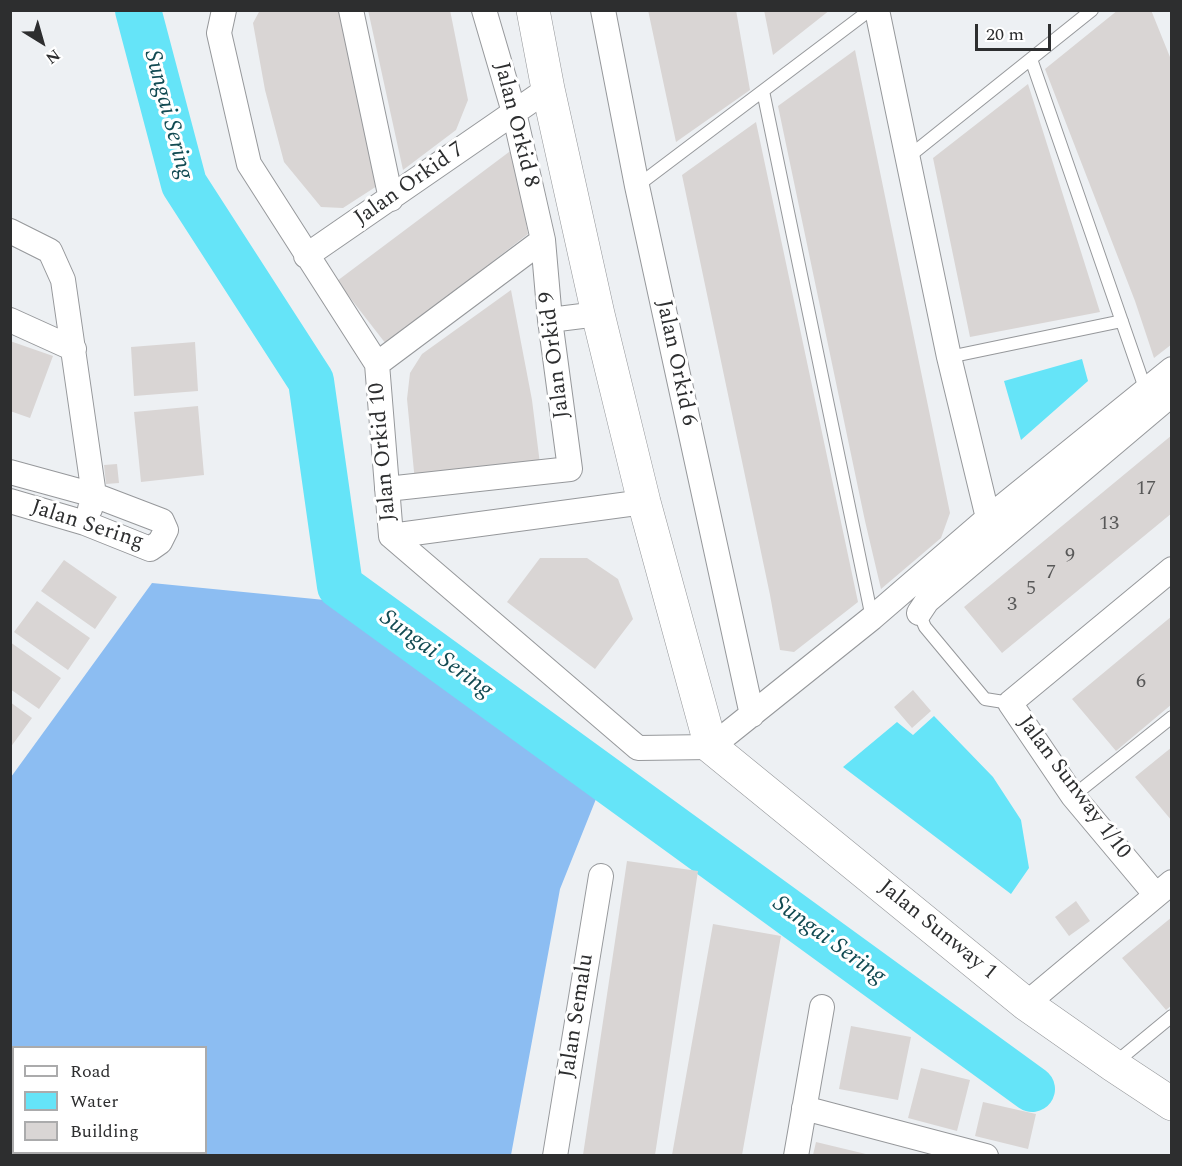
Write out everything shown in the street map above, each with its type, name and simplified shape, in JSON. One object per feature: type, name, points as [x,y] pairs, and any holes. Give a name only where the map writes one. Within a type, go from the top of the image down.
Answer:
[{"type":"street","name":"Jalan Orkid 10","points":[[224,10],[219,33],[249,164],[377,364],[391,536],[638,748],[711,747]]},
{"type":"street","points":[[351,10],[391,199]]},
{"type":"street","name":"Jalan Orkid 8","points":[[484,10],[514,112],[543,240]]},
{"type":"street","points":[[533,10],[548,89],[598,314],[644,502],[711,747],[872,618],[988,518],[1172,369]]},
{"type":"street","name":"Jalan Orkid 6","points":[[603,10],[637,186],[752,715]]},
{"type":"street","points":[[877,10],[949,357],[988,518]]},
{"type":"street","name":"Jalan Orkid 7","points":[[306,256],[548,89]]},
{"type":"street","points":[[10,231],[50,251],[63,280],[94,495],[85,523]]},
{"type":"street","points":[[377,364],[543,240]]},
{"type":"street","name":"Jalan Orkid 9","points":[[387,489],[570,469],[550,320],[543,240]]},
{"type":"street","points":[[550,320],[598,314]]},
{"type":"street","points":[[10,320],[74,348]]},
{"type":"street","points":[[919,613],[927,601],[1172,394]]},
{"type":"street","name":"Jalan Sering","points":[[10,472],[94,495],[162,520],[166,530],[160,542],[150,549],[85,523],[10,501]]},
{"type":"street","points":[[391,536],[644,502]]},
{"type":"street","name":"Jalan Sunway 1/10","points":[[1164,889],[1073,796],[1010,703],[1172,568]]},
{"type":"street","name":"Jalan Sunway 1","points":[[711,747],[1026,1004],[1172,1104]]},
{"type":"street","name":"Jalan Semalu","points":[[555,1155],[601,876]]},
{"type":"street","points":[[1026,1004],[1164,889]]},
{"type":"street","points":[[796,1155],[822,1007]]},
{"type":"street","points":[[804,1108],[986,1155]]},
{"type":"lane","points":[[637,186],[870,10]]},
{"type":"lane","points":[[907,158],[1092,10]]},
{"type":"lane","points":[[1031,59],[1146,391]]},
{"type":"lane","points":[[763,91],[872,618]]},
{"type":"lane","points":[[949,357],[1122,321]]},
{"type":"lane","points":[[919,613],[925,627],[985,699],[1010,703]]},
{"type":"lane","points":[[1073,796],[1172,717]]},
{"type":"lane","points":[[1113,1065],[1172,1016]]},
{"type":"shaded area","points":[[152,583],[335,601],[600,789],[560,889],[511,1155],[11,1155],[11,777]]},
{"type":"water","points":[[1082,359],[1088,381],[1021,440],[1004,381]]},
{"type":"water","points":[[934,716],[993,777],[1021,820],[1029,868],[1011,894],[843,767],[897,722],[913,735]]},
{"type":"building","points":[[260,10],[340,10],[377,186],[343,208],[321,207],[284,162],[265,90],[253,23]]},
{"type":"building","points":[[368,10],[450,10],[468,100],[456,130],[403,170]]},
{"type":"building","points":[[648,10],[736,10],[750,90],[676,142]]},
{"type":"building","points":[[764,10],[830,10],[773,55]]},
{"type":"building","points":[[1118,10],[1151,10],[1172,62],[1172,344],[1154,358],[1135,301],[1045,69]]},
{"type":"building","points":[[855,50],[950,513],[941,538],[881,589],[778,106]]},
{"type":"building","points":[[1028,84],[1100,312],[970,337],[933,158]]},
{"type":"building","points":[[756,122],[858,602],[794,652],[780,650],[682,175]]},
{"type":"building","points":[[513,149],[528,234],[386,344],[337,281]]},
{"type":"building","points":[[511,290],[532,400],[540,464],[415,482],[407,399],[410,373],[422,354]]},
{"type":"building","points":[[10,341],[53,356],[30,418],[10,411]]},
{"type":"building","points":[[195,342],[198,391],[134,396],[131,347]]},
{"type":"building","points":[[198,406],[204,475],[141,482],[134,412]]},
{"type":"building","points":[[1172,435],[1172,513],[1002,653],[964,607]]},
{"type":"building","points":[[117,464],[119,483],[106,484],[104,465]]},
{"type":"building","points":[[540,558],[587,558],[618,579],[633,619],[595,669],[507,602]]},
{"type":"building","points":[[64,560],[117,597],[95,629],[41,591]]},
{"type":"building","points":[[37,601],[90,638],[68,670],[14,632]]},
{"type":"building","points":[[1172,616],[1172,704],[1116,751],[1072,699]]},
{"type":"building","points":[[10,642],[61,678],[39,709],[10,689]]},
{"type":"building","points":[[913,690],[931,711],[912,728],[894,707]]},
{"type":"building","points":[[10,702],[32,718],[10,748]]},
{"type":"building","points":[[1172,747],[1172,821],[1135,777]]},
{"type":"building","points":[[627,861],[698,871],[655,1155],[583,1155]]},
{"type":"building","points":[[1076,901],[1090,921],[1069,936],[1055,917]]},
{"type":"building","points":[[1172,917],[1172,1005],[1166,1010],[1122,958]]},
{"type":"building","points":[[713,924],[781,936],[742,1155],[672,1155]]},
{"type":"building","points":[[851,1026],[911,1037],[898,1100],[839,1089]]},
{"type":"building","points":[[921,1068],[970,1080],[957,1131],[908,1118]]},
{"type":"building","points":[[983,1102],[1036,1114],[1028,1149],[975,1136]]},
{"type":"building","points":[[816,1142],[870,1155],[813,1155]]},
{"type":"waterway","name":"Sungai Sering","points":[[138,10],[184,184],[311,381],[340,586],[1032,1089]]}]
